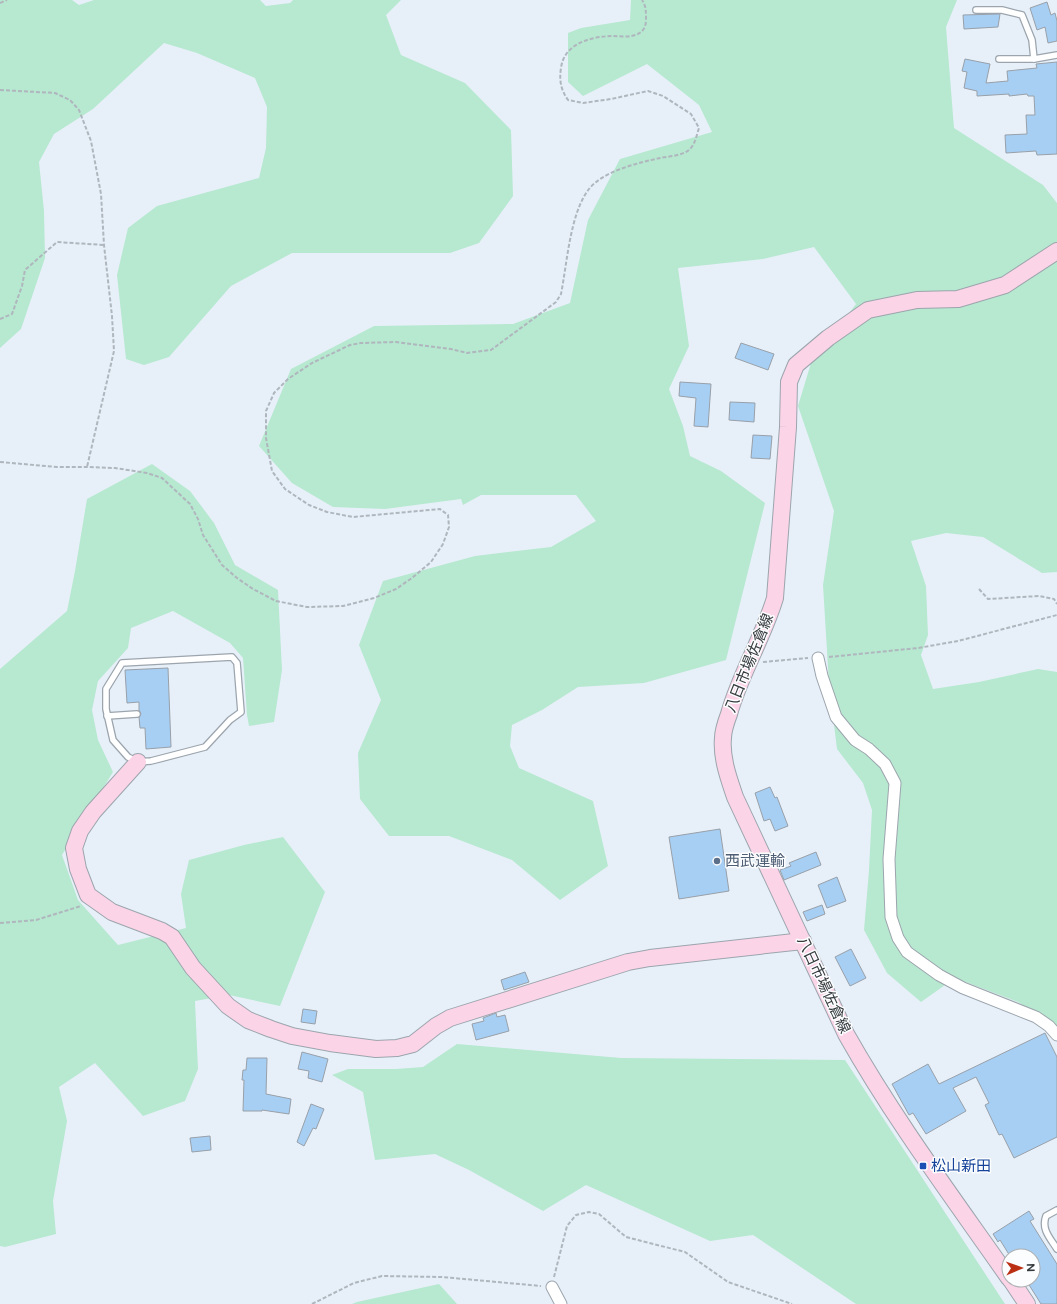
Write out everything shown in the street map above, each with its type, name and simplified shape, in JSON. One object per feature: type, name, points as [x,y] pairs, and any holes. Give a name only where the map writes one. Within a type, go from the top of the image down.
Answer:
[{"type":"main road","name":"八日市場佐倉線","points":[[1001,1266],[901,1122],[846,1034],[739,804],[728,775],[723,738],[730,708],[740,681],[768,620],[775,598],[788,427],[789,382],[796,365],[828,338],[868,310],[916,300],[958,299],[1005,285],[1057,250]]},
{"type":"main road","points":[[138,762],[93,812],[80,831],[74,848],[78,869],[88,895],[112,912],[162,931],[172,937],[193,968],[228,1006],[248,1020],[271,1030],[292,1036],[376,1049],[398,1048],[414,1044],[436,1026],[450,1018],[628,962],[650,958],[803,941]]},
{"type":"main road","name":"八日市場佐倉線","points":[[1016,1288],[1027,1304]]},
{"type":"street","points":[[818,658],[822,676],[836,717],[855,740],[869,749],[885,764],[895,783],[889,859],[891,917],[898,938],[907,952],[939,975],[963,988],[1036,1018],[1049,1026],[1057,1035]]},
{"type":"street","points":[[552,1287],[561,1304]]},
{"type":"lane","points":[[976,10],[1002,10],[1022,15],[1032,40],[1034,59]]},
{"type":"lane","points":[[999,59],[1034,59],[1057,54]]},
{"type":"lane","points":[[232,657],[237,663],[241,712],[230,720],[205,747],[150,761],[138,762],[128,757],[113,740],[107,716],[106,689],[122,663],[232,657]]},
{"type":"lane","points":[[107,716],[136,714]]},
{"type":"lane","points":[[1057,1210],[1046,1216],[1044,1222],[1045,1230],[1057,1249]]},
{"type":"path","points":[[0,3],[7,0]]},
{"type":"path","points":[[0,462],[57,467],[87,467],[128,470],[147,473],[162,478],[190,504],[198,519],[203,535],[222,565],[253,589],[276,601],[307,607],[343,606],[374,598],[396,589],[412,578],[431,562],[443,544],[449,527],[448,515],[440,509],[353,517],[327,512],[309,505],[285,489],[272,471],[266,438],[266,411],[274,394],[288,379],[312,363],[350,345],[361,343],[396,342],[451,349],[467,353],[491,350],[556,302],[560,294],[565,272],[574,222],[582,200],[589,189],[600,179],[624,168],[659,158],[682,154],[690,149],[696,139],[699,128],[691,114],[663,96],[648,91],[611,100],[583,103],[568,100],[562,91],[559,77],[561,63],[571,48],[582,42],[596,38],[626,37],[636,35],[643,30],[646,25],[646,9],[642,0]]},
{"type":"path","points":[[0,90],[56,93],[70,100],[78,110],[91,141],[101,194],[114,352],[87,467]]},
{"type":"path","points":[[0,319],[12,314],[22,286],[25,270],[56,242],[104,245]]},
{"type":"path","points":[[979,589],[988,599],[1039,596],[1054,599],[1057,604]]},
{"type":"path","points":[[748,664],[840,657],[918,648],[958,641],[1057,615]]},
{"type":"path","points":[[0,923],[36,920],[98,902]]},
{"type":"path","points":[[312,1304],[354,1283],[382,1276],[442,1277],[552,1287],[567,1226],[576,1215],[589,1212],[599,1214],[626,1237],[686,1252],[728,1282],[792,1304]]},
{"type":"green space","points":[[0,0],[72,0],[79,5],[94,0],[260,0],[266,6],[290,3],[293,0],[401,0],[386,15],[401,55],[465,83],[511,130],[513,196],[479,243],[450,253],[292,253],[231,286],[169,357],[144,365],[126,359],[117,275],[128,228],[157,206],[259,178],[266,148],[267,107],[255,78],[197,53],[164,43],[93,109],[54,134],[39,162],[44,211],[45,258],[21,329],[0,348]]},
{"type":"green space","points":[[631,0],[957,0],[946,27],[954,128],[1043,185],[1057,203],[1057,572],[1042,573],[983,537],[946,533],[911,541],[926,586],[928,635],[921,655],[933,689],[979,682],[1038,669],[1057,672],[1057,1028],[1018,1002],[955,978],[921,1002],[887,973],[864,930],[872,810],[863,783],[837,749],[829,684],[823,585],[834,511],[798,406],[811,363],[856,304],[814,247],[763,259],[678,268],[689,346],[669,389],[683,426],[690,456],[721,471],[765,503],[726,660],[644,683],[578,687],[542,710],[512,725],[510,746],[519,768],[593,801],[608,866],[560,900],[512,860],[449,836],[389,836],[360,799],[358,753],[381,700],[359,645],[383,581],[475,556],[551,547],[596,521],[576,495],[481,495],[463,505],[461,499],[385,509],[333,507],[292,483],[259,446],[291,369],[374,326],[513,324],[570,303],[588,220],[620,159],[712,132],[699,105],[647,64],[583,96],[568,82],[568,33],[581,28],[630,20]]},
{"type":"green space","points":[[152,464],[190,491],[214,523],[235,565],[278,590],[282,670],[274,722],[249,726],[243,658],[230,643],[173,611],[131,628],[128,648],[98,681],[92,710],[98,740],[113,772],[62,855],[78,900],[118,945],[186,928],[181,894],[189,860],[244,845],[283,837],[325,892],[280,1006],[229,995],[195,1001],[198,1069],[185,1101],[143,1116],[95,1063],[59,1087],[67,1121],[53,1201],[56,1234],[5,1247],[0,1246],[0,669],[67,611],[87,499]]},
{"type":"green space","points":[[457,1044],[621,1058],[845,1060],[1005,1304],[856,1304],[753,1235],[710,1241],[586,1185],[543,1211],[469,1170],[435,1154],[375,1160],[363,1092],[332,1075],[348,1069],[396,1069],[423,1067]]},
{"type":"green space","points":[[439,1284],[457,1304],[352,1304],[357,1302]]},
{"type":"building","points":[[1047,2],[1051,15],[1055,13],[1057,21],[1057,41],[1048,43],[1045,27],[1037,30],[1030,8]]},
{"type":"building","points":[[1000,14],[998,27],[964,29],[963,15]]},
{"type":"building","points":[[965,59],[990,64],[986,83],[1008,81],[1007,71],[1037,68],[1036,64],[1057,62],[1057,154],[1037,155],[1036,151],[1006,153],[1005,135],[1027,134],[1026,115],[1035,115],[1034,96],[1028,96],[1027,94],[1009,96],[1009,94],[977,96],[977,91],[964,88],[967,72],[962,71]]},
{"type":"building","points":[[741,343],[774,354],[768,370],[735,358]]},
{"type":"building","points":[[680,382],[711,384],[708,427],[694,426],[696,398],[679,396]]},
{"type":"building","points":[[730,402],[755,403],[754,422],[729,420]]},
{"type":"building","points":[[753,435],[772,436],[770,459],[751,458]]},
{"type":"building","points":[[168,668],[171,747],[146,749],[145,728],[140,728],[139,717],[141,714],[139,710],[139,702],[127,703],[125,670]]},
{"type":"building","points":[[770,787],[775,798],[777,797],[788,826],[775,831],[770,819],[764,821],[755,793]]},
{"type":"building","points":[[720,829],[729,891],[679,899],[669,837]]},
{"type":"building","points":[[816,852],[821,865],[784,880],[780,870],[791,866],[789,863]]},
{"type":"building","points":[[837,877],[846,901],[827,908],[818,885]]},
{"type":"building","points":[[822,905],[825,914],[807,921],[803,912]]},
{"type":"building","points":[[851,949],[866,978],[850,986],[835,957]]},
{"type":"building","points":[[525,972],[529,982],[504,990],[501,980]]},
{"type":"building","points":[[303,1009],[317,1011],[315,1024],[301,1022]]},
{"type":"building","points":[[496,1013],[497,1017],[505,1015],[509,1031],[476,1040],[472,1024],[484,1021],[483,1018]]},
{"type":"building","points":[[1045,1033],[1057,1057],[1057,1137],[1014,1158],[1002,1134],[999,1135],[985,1105],[989,1103],[976,1077],[953,1088],[966,1111],[926,1134],[913,1113],[909,1115],[892,1084],[928,1064],[939,1084]]},
{"type":"building","points":[[302,1052],[328,1059],[322,1082],[308,1078],[309,1071],[298,1069]]},
{"type":"building","points":[[247,1058],[267,1058],[266,1094],[291,1099],[289,1114],[262,1110],[243,1111],[244,1080],[242,1080],[243,1070],[246,1070]]},
{"type":"building","points":[[311,1104],[324,1109],[316,1129],[313,1128],[304,1146],[297,1142]]},
{"type":"building","points":[[210,1136],[211,1150],[192,1152],[190,1138]]},
{"type":"building","points":[[1029,1211],[1034,1219],[1030,1221],[1057,1264],[1057,1304],[1041,1304],[1031,1288],[1041,1288],[1041,1248],[1005,1248],[1000,1240],[998,1242],[993,1234]]},
{"type":"place","name":"西武運輸","points":[[717,861]]},
{"type":"place","name":"松山新田","points":[[923,1166]]}]
